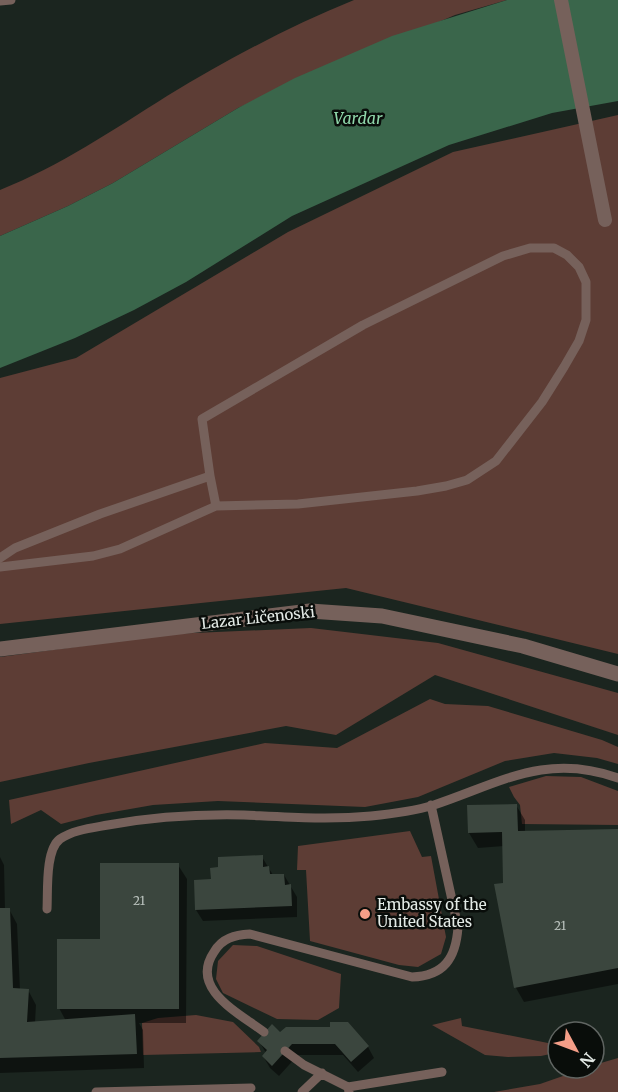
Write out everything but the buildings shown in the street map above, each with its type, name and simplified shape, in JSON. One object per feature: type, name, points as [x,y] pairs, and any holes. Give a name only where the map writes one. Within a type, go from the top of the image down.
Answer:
[{"type":"street","points":[[561,0],[605,220]]},
{"type":"street","name":"Lazar Ličenoski","points":[[0,649],[310,611],[382,616],[523,646],[618,674]]},
{"type":"lane","points":[[0,1],[11,0]]},
{"type":"lane","points":[[0,567],[93,556],[120,549],[216,506],[298,504],[417,491],[467,480],[496,460],[542,402],[579,341],[586,320],[587,302],[586,282],[579,267],[567,255],[554,248],[530,248],[486,264],[363,325],[202,419],[216,506]]},
{"type":"lane","points":[[0,558],[15,548],[100,514],[210,476]]},
{"type":"lane","points":[[47,909],[48,869],[53,848],[62,838],[74,832],[148,818],[215,815],[338,818],[403,812],[431,806],[513,775],[539,770],[583,768],[618,778]]},
{"type":"lane","points":[[264,1032],[221,1000],[209,985],[206,975],[207,964],[218,946],[226,939],[239,934],[250,934],[412,977],[433,974],[450,959],[457,941],[458,927],[431,806]]},
{"type":"lane","points":[[285,1051],[304,1065],[349,1089],[442,1072]]},
{"type":"lane","points":[[302,1092],[322,1073]]},
{"type":"lane","points":[[96,1092],[252,1088]]},
{"type":"shaded area","points":[[354,0],[507,0],[455,15],[238,108],[113,183],[0,236],[0,190],[65,159],[235,57],[282,32]]},
{"type":"shaded area","points":[[618,115],[618,654],[346,588],[0,624],[0,378],[76,358],[288,232],[453,152]]},
{"type":"shaded area","points":[[311,628],[438,643],[618,693],[618,735],[435,675],[336,735],[286,726],[0,782],[0,657],[171,634]]},
{"type":"shaded area","points":[[430,699],[445,704],[488,706],[602,740],[618,747],[618,764],[597,758],[554,753],[505,761],[418,797],[365,807],[218,801],[153,805],[61,824],[41,810],[11,824],[9,800],[265,743],[337,748]]},
{"type":"shaded area","points":[[546,776],[581,777],[618,791],[618,825],[522,824],[520,805],[509,787]]},
{"type":"shaded area","points":[[410,831],[422,857],[431,856],[446,937],[441,954],[418,967],[399,965],[310,941],[306,870],[297,870],[298,846]]},
{"type":"shaded area","points":[[233,945],[257,946],[341,974],[339,1008],[318,1020],[277,1019],[223,993],[216,979],[218,961]]},
{"type":"shaded area","points":[[196,1015],[233,1022],[259,1047],[261,1052],[143,1055],[142,1023],[158,1018]]},
{"type":"shaded area","points":[[461,1018],[462,1026],[546,1043],[546,1055],[508,1057],[485,1055],[432,1025]]},
{"type":"shaded area","points":[[618,1058],[618,1092],[494,1092],[552,1080],[606,1080],[606,1062]]},
{"type":"water","name":"Vardar","points":[[507,0],[618,0],[618,101],[552,113],[449,145],[292,216],[186,282],[134,310],[75,338],[0,368],[0,236],[113,183],[238,108],[295,78],[392,36]]},
{"type":"place","name":"Embassy of the United States","points":[[365,914]]}]
